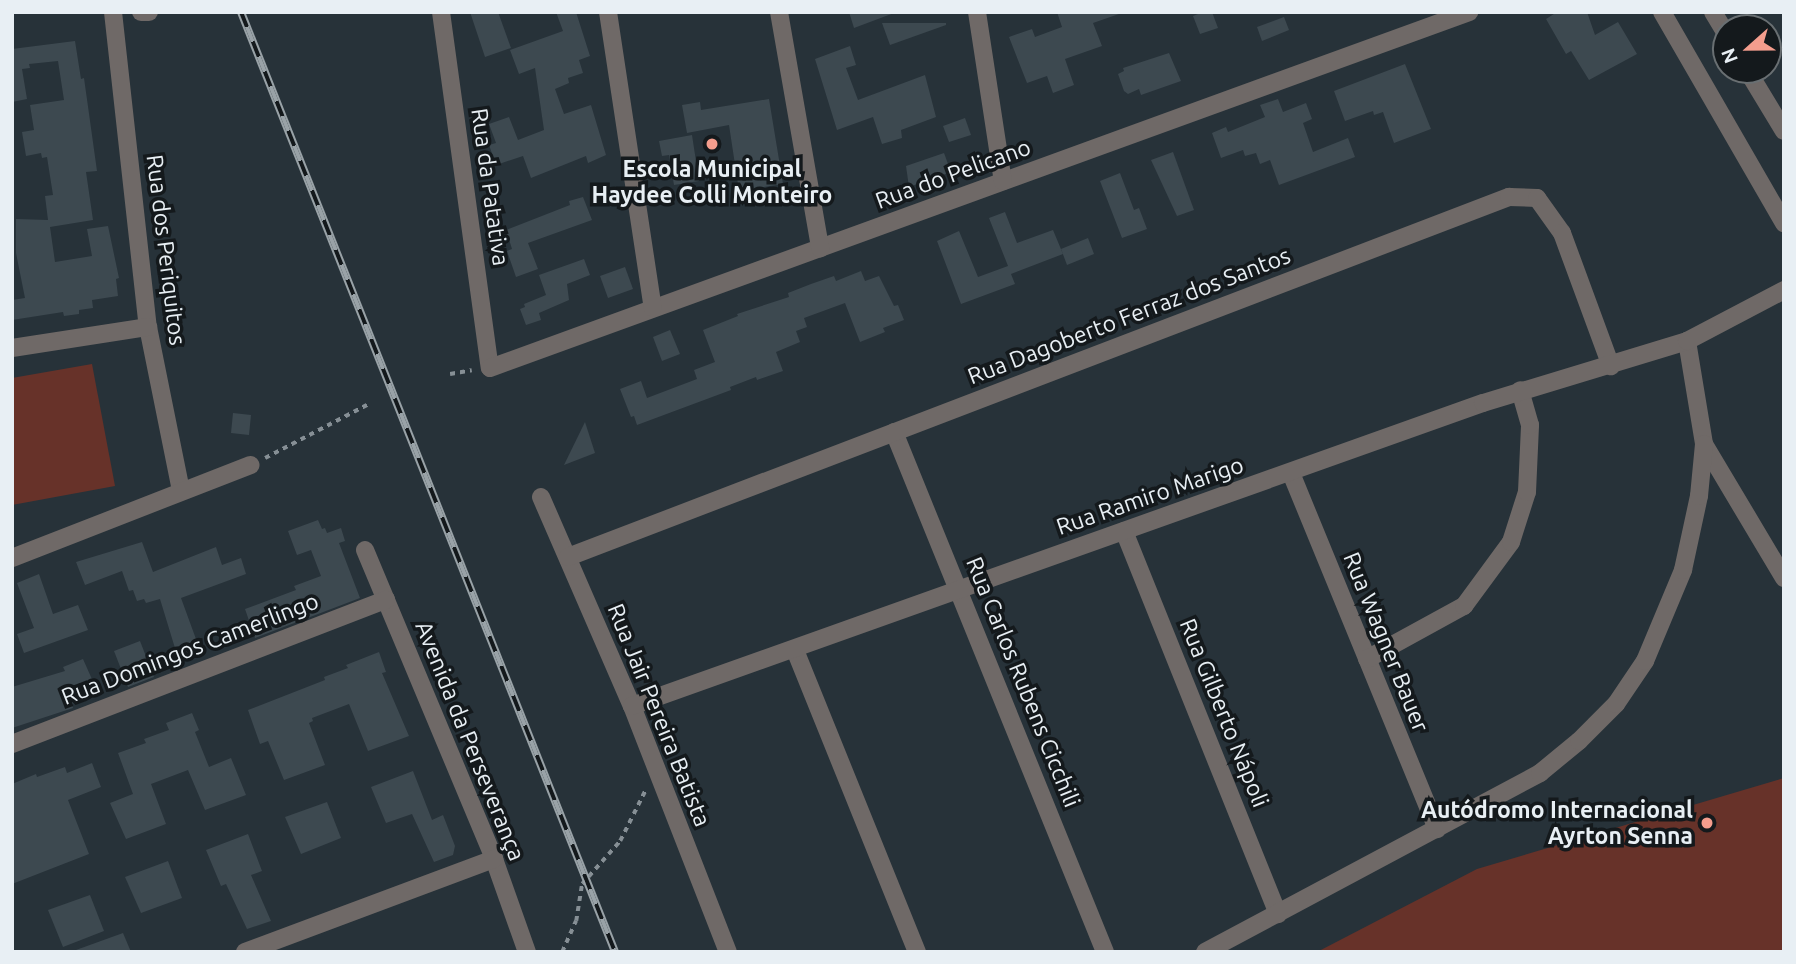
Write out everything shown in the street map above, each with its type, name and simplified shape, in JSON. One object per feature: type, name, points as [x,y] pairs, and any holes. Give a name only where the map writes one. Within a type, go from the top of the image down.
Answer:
[{"type":"street","name":"Rua dos Periquitos","points":[[113,12],[148,327],[181,491]]},
{"type":"street","points":[[141,12],[149,12]]},
{"type":"street","name":"Rua da Patativa","points":[[441,12],[490,368]]},
{"type":"street","points":[[608,12],[653,308]]},
{"type":"street","points":[[779,12],[820,248]]},
{"type":"street","points":[[976,12],[1003,181]]},
{"type":"street","name":"Rua do Pelicano","points":[[490,368],[1003,181],[1428,19],[1469,12]]},
{"type":"street","points":[[1662,12],[1784,223]]},
{"type":"street","points":[[1755,84],[1784,131]]},
{"type":"street","name":"Rua Dagoberto Ferraz dos Santos","points":[[568,557],[1509,197],[1536,198],[1562,233],[1611,366]]},
{"type":"street","name":"Rua Ramiro Marigo","points":[[632,706],[1520,390],[1611,366],[1688,341],[1784,290]]},
{"type":"street","points":[[12,348],[148,327]]},
{"type":"street","points":[[1205,952],[1540,774],[1579,741],[1616,704],[1645,662],[1683,570],[1699,496],[1704,444],[1688,341]]},
{"type":"street","points":[[1367,659],[1464,606],[1511,542],[1527,492],[1530,425],[1520,390]]},
{"type":"street","name":"Rua Carlos Rubens Cicchili","points":[[894,432],[1105,952]]},
{"type":"street","points":[[1704,444],[1784,578]]},
{"type":"street","points":[[12,558],[251,465]]},
{"type":"street","name":"Rua Wagner Bauer","points":[[1291,473],[1437,829]]},
{"type":"street","name":"Rua Jair Pereira Batista","points":[[541,497],[632,706],[729,952]]},
{"type":"street","name":"Rua Gilberto Nápoli","points":[[1124,531],[1278,914]]},
{"type":"street","name":"Avenida da Perseverança","points":[[365,550],[494,859],[527,952]]},
{"type":"street","name":"Rua Domingos Camerlingo","points":[[12,744],[386,600]]},
{"type":"street","points":[[795,650],[917,952]]},
{"type":"street","points":[[245,952],[494,859]]},
{"type":"path","points":[[450,374],[490,368]]},
{"type":"path","points":[[251,465],[367,405]]},
{"type":"path","points":[[562,952],[576,920],[582,884],[620,841],[656,772]]},
{"type":"shaded area","points":[[92,364],[115,486],[12,505],[12,378]]},
{"type":"shaded area","name":"Autódromo Internacional Ayrton Senna","points":[[1784,778],[1784,952],[1317,952],[1477,869]]},
{"type":"building","points":[[470,12],[498,12],[511,48],[485,57]]},
{"type":"building","points":[[556,12],[576,12],[590,56],[579,60],[583,73],[568,78],[569,83],[555,89],[564,114],[591,105],[606,155],[588,163],[586,156],[531,178],[523,156],[496,165],[489,145],[496,143],[489,124],[509,117],[518,140],[544,130],[535,68],[519,74],[510,50],[563,31]]},
{"type":"building","points":[[849,12],[893,12],[894,13],[854,28]]},
{"type":"building","points":[[1057,12],[1119,14],[1093,23],[1102,46],[1065,59],[1074,85],[1053,93],[1047,76],[1027,83],[1009,37],[1032,29],[1035,37],[1062,27]]},
{"type":"building","points":[[1212,12],[1218,28],[1200,34],[1193,16]]},
{"type":"building","points":[[1557,12],[1587,12],[1595,35],[1618,22],[1637,54],[1589,80],[1571,51],[1566,54],[1546,19]]},
{"type":"building","points":[[1284,17],[1289,30],[1262,41],[1257,27]]},
{"type":"building","points":[[882,23],[946,23],[946,25],[890,45]]},
{"type":"building","points":[[75,41],[81,79],[84,78],[97,171],[86,172],[93,220],[50,227],[55,262],[92,256],[87,229],[108,226],[119,278],[116,279],[118,296],[92,300],[93,308],[79,310],[79,314],[64,316],[63,312],[12,320],[12,300],[25,298],[16,253],[16,219],[48,220],[45,196],[53,195],[47,157],[42,158],[41,153],[26,156],[22,132],[34,130],[30,105],[64,100],[58,61],[29,64],[30,68],[22,69],[27,99],[12,102],[12,49]]},
{"type":"building","points":[[850,46],[856,65],[846,68],[858,100],[925,75],[936,117],[901,130],[902,138],[882,144],[873,117],[837,130],[815,59]]},
{"type":"building","points":[[1169,53],[1181,81],[1141,95],[1139,89],[1128,94],[1124,91],[1118,74],[1124,71],[1123,68]]},
{"type":"building","points":[[1405,64],[1431,129],[1394,143],[1383,112],[1374,115],[1373,111],[1345,121],[1334,91]]},
{"type":"building","points":[[769,99],[783,184],[739,191],[729,125],[687,133],[682,105],[700,102],[701,110]]},
{"type":"building","points":[[1278,99],[1283,112],[1306,103],[1312,119],[1303,123],[1313,152],[1348,138],[1355,157],[1279,185],[1270,160],[1260,164],[1256,153],[1245,156],[1243,150],[1221,158],[1212,133],[1226,127],[1228,132],[1265,117],[1260,105]]},
{"type":"building","points":[[965,118],[971,135],[949,142],[943,126]]},
{"type":"building","points":[[692,135],[699,181],[674,185],[669,155],[662,156],[659,141]]},
{"type":"building","points":[[1173,152],[1194,210],[1177,216],[1151,160]]},
{"type":"building","points":[[944,153],[951,172],[909,187],[906,166]]},
{"type":"building","points":[[1120,173],[1134,210],[1139,208],[1147,229],[1122,238],[1100,181]]},
{"type":"building","points":[[583,197],[592,220],[528,243],[538,269],[516,277],[507,251],[512,249],[506,230],[570,205],[569,201]]},
{"type":"building","points":[[1005,212],[1017,243],[1053,230],[1063,254],[1011,274],[1015,284],[961,304],[937,241],[959,231],[978,277],[1008,266],[989,218]]},
{"type":"building","points":[[1088,238],[1094,254],[1067,265],[1061,249]]},
{"type":"building","points":[[584,259],[590,275],[567,284],[569,300],[539,313],[541,320],[526,325],[520,309],[525,307],[524,304],[546,295],[539,275]]},
{"type":"building","points":[[625,267],[633,289],[608,298],[600,276]]},
{"type":"building","points":[[861,271],[865,281],[879,276],[894,306],[898,305],[904,320],[883,328],[885,332],[860,342],[845,303],[804,318],[807,327],[796,331],[800,342],[776,352],[783,371],[757,380],[756,377],[730,387],[731,390],[637,425],[634,416],[631,417],[620,389],[641,381],[647,398],[697,379],[694,370],[715,362],[703,330],[738,316],[737,314],[789,297],[788,293],[811,284],[834,276],[836,281]]},
{"type":"building","points":[[670,330],[680,354],[662,361],[653,337]]},
{"type":"building","points":[[233,413],[251,415],[249,435],[231,433]]},
{"type":"building","points":[[585,422],[595,453],[564,465]]},
{"type":"building","points":[[318,520],[327,533],[341,528],[345,541],[339,543],[360,598],[255,638],[245,609],[296,590],[294,586],[321,576],[311,550],[297,555],[288,531]]},
{"type":"building","points":[[142,542],[153,572],[216,547],[222,565],[241,558],[246,574],[181,598],[200,650],[178,658],[160,599],[146,603],[144,599],[137,601],[133,590],[129,591],[122,571],[85,585],[76,562]]},
{"type":"building","points":[[39,574],[53,614],[78,605],[88,630],[24,653],[17,634],[34,628],[17,583]]},
{"type":"building","points":[[140,641],[154,677],[128,687],[114,651]]},
{"type":"building","points":[[379,652],[386,672],[382,673],[409,736],[368,751],[349,704],[312,718],[313,721],[309,723],[325,765],[284,780],[268,741],[260,744],[248,710],[325,680],[324,677],[348,668],[346,665]]},
{"type":"building","points":[[83,659],[95,686],[87,689],[90,697],[72,704],[73,708],[12,728],[12,687],[65,671],[63,667]]},
{"type":"building","points":[[192,713],[199,730],[195,732],[209,767],[231,758],[246,795],[205,810],[188,770],[151,784],[166,824],[126,839],[110,803],[133,794],[118,753],[146,743],[144,739],[169,730],[166,723]]},
{"type":"building","points":[[92,763],[101,787],[68,800],[89,854],[12,884],[12,784],[36,774],[37,777],[65,767],[67,773]]},
{"type":"building","points":[[413,771],[432,820],[443,815],[455,846],[453,855],[434,862],[412,814],[386,823],[371,787]]},
{"type":"building","points":[[327,802],[341,838],[301,854],[285,817]]},
{"type":"building","points":[[248,834],[262,871],[251,875],[271,921],[247,929],[226,884],[221,886],[206,850]]},
{"type":"building","points":[[168,861],[182,898],[141,913],[125,877]]},
{"type":"building","points":[[90,895],[104,931],[63,947],[48,910]]},
{"type":"building","points":[[123,933],[131,952],[76,950]]},
{"type":"railway","points":[[241,12],[615,952]]},
{"type":"place","name":"Escola Municipal Haydee Colli Monteiro","points":[[712,144]]},
{"type":"place","name":"Autódromo Internacional Ayrton Senna","points":[[1707,823]]}]
